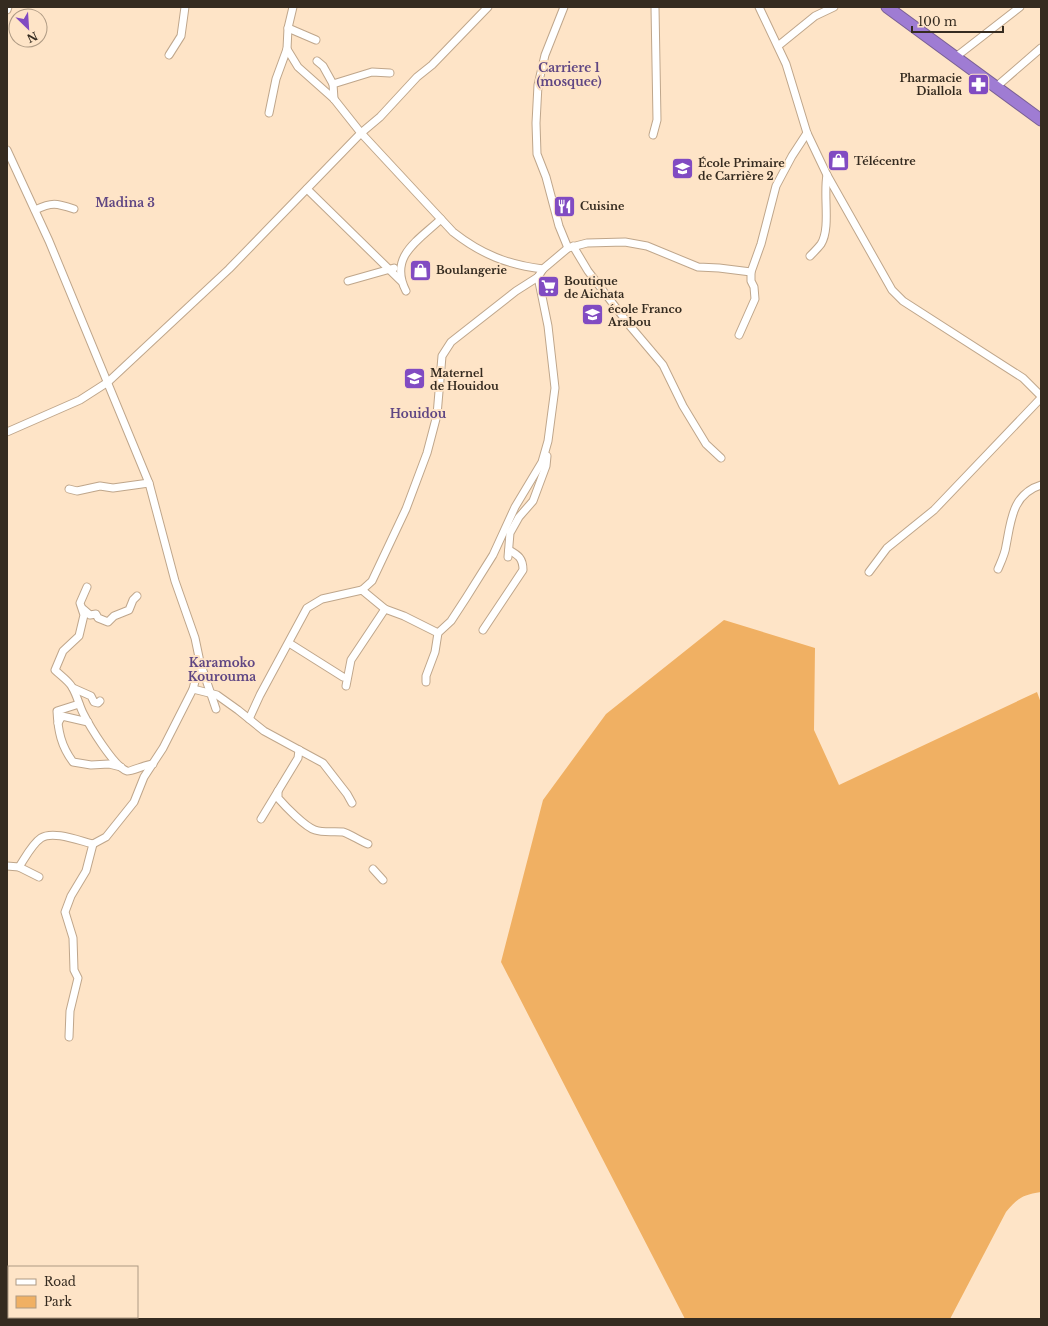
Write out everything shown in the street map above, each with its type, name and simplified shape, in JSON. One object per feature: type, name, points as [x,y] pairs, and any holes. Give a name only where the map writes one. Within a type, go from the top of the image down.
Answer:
[{"type":"highway","points":[[887,7],[957,56],[1041,120]]},
{"type":"street","points":[[169,55],[180,36],[185,7]]},
{"type":"street","points":[[269,113],[276,79],[287,49],[288,28],[293,7]]},
{"type":"street","points":[[7,432],[80,400],[108,382],[229,269],[361,133],[380,117],[417,77],[432,65],[488,7]]},
{"type":"street","points":[[564,7],[545,55],[538,86],[536,123],[537,154],[546,177],[559,226],[571,247],[588,271],[630,326],[663,365],[706,444],[720,458]]},
{"type":"street","points":[[653,136],[657,120],[655,7]]},
{"type":"street","points":[[759,7],[786,64],[807,133],[827,175],[883,275],[897,296],[1023,378],[1041,397],[934,510],[887,548],[869,572]]},
{"type":"street","points":[[778,46],[815,16],[834,7]]},
{"type":"street","points":[[957,56],[1020,7]]},
{"type":"street","points":[[288,28],[316,40]]},
{"type":"street","points":[[996,87],[1041,48]]},
{"type":"street","points":[[287,49],[298,67],[334,99],[361,133],[453,232],[469,245],[518,266],[543,268]]},
{"type":"street","points":[[317,61],[323,66],[333,84],[334,99]]},
{"type":"street","points":[[333,84],[372,72],[390,72]]},
{"type":"street","points":[[739,335],[755,299],[754,287],[751,281],[751,272],[761,244],[776,186],[792,156],[807,133]]},
{"type":"street","points":[[7,151],[35,210],[150,483],[175,581],[195,638],[200,662],[216,709]]},
{"type":"street","points":[[810,256],[821,245],[824,237],[826,227],[825,200],[827,175]]},
{"type":"street","points":[[307,189],[390,269],[401,281],[406,291]]},
{"type":"street","points":[[35,210],[49,203],[58,203],[74,209]]},
{"type":"street","points":[[401,281],[400,266],[405,254],[441,219]]},
{"type":"street","points":[[249,719],[260,695],[308,608],[322,599],[362,590],[372,581],[406,509],[427,453],[438,415],[442,356],[451,342],[516,291],[538,277],[543,268],[571,247],[587,243],[626,242],[647,246],[698,267],[751,272]]},
{"type":"street","points":[[348,281],[400,266]]},
{"type":"street","points":[[483,630],[523,570],[523,564],[519,555],[508,554],[510,533],[519,517],[533,501],[540,486],[546,466],[547,444],[554,388],[548,326],[538,277]]},
{"type":"street","points":[[426,682],[426,676],[435,652],[438,633],[451,621],[493,554],[515,507],[540,468],[547,444]]},
{"type":"street","points":[[69,489],[77,491],[100,486],[113,488],[150,483]]},
{"type":"street","points":[[998,570],[1006,547],[1011,517],[1016,506],[1026,493],[1041,485]]},
{"type":"street","points":[[87,586],[80,603],[84,615],[79,636],[63,651],[55,670],[73,688],[91,696],[94,702],[98,703],[100,701]]},
{"type":"street","points":[[362,590],[385,609],[404,616],[438,633]]},
{"type":"street","points":[[82,609],[90,615],[96,614],[98,618],[108,622],[114,616],[128,610],[133,600],[137,596]]},
{"type":"street","points":[[346,686],[351,660],[385,609]]},
{"type":"street","points":[[288,643],[343,677]]},
{"type":"street","points":[[19,867],[41,838],[48,835],[59,835],[93,844],[106,837],[134,802],[144,777],[163,748],[193,689],[200,662]]},
{"type":"street","points":[[73,688],[88,722],[104,746],[122,767],[127,771],[132,771],[142,765],[153,764]]},
{"type":"street","points":[[193,689],[217,695],[264,731],[323,763],[347,794],[352,803]]},
{"type":"street","points":[[79,704],[57,711],[58,724],[63,746],[73,762],[91,765],[109,764],[122,767]]},
{"type":"street","points":[[58,724],[62,716],[88,722]]},
{"type":"street","points":[[261,819],[298,758],[299,750]]},
{"type":"street","points":[[278,790],[278,798],[296,814],[304,826],[315,831],[332,833],[344,832],[368,844]]},
{"type":"street","points":[[69,1037],[70,1011],[78,978],[74,970],[73,938],[65,912],[71,896],[86,871],[93,844]]},
{"type":"street","points":[[7,866],[19,867],[39,877]]},
{"type":"street","points":[[373,869],[382,880]]},
{"type":"green space","points":[[724,620],[815,648],[814,730],[839,785],[1037,692],[1041,703],[1041,1192],[1029,1194],[1021,1198],[1006,1212],[950,1319],[685,1319],[501,962],[543,800],[606,714]]},
{"type":"place","name":"Pharmacie Diallola","points":[[978,84]]},
{"type":"place","name":"Télécentre","points":[[838,161]]},
{"type":"place","name":"École Primaire de Carrière 2","points":[[682,169]]},
{"type":"place","name":"Cuisine","points":[[565,206]]},
{"type":"place","name":"Boulangerie","points":[[420,270]]},
{"type":"place","name":"Boutique de Aichata","points":[[548,287]]},
{"type":"place","name":"école Franco Arabou","points":[[592,315]]},
{"type":"place","name":"Maternel de Houidou","points":[[414,379]]},
{"type":"district","name":"Carriere 1 (mosquee)","points":[[569,75]]},
{"type":"district","name":"Madina 3","points":[[125,203]]},
{"type":"district","name":"Houidou","points":[[418,414]]},
{"type":"district","name":"Karamoko Kourouma","points":[[222,670]]}]
